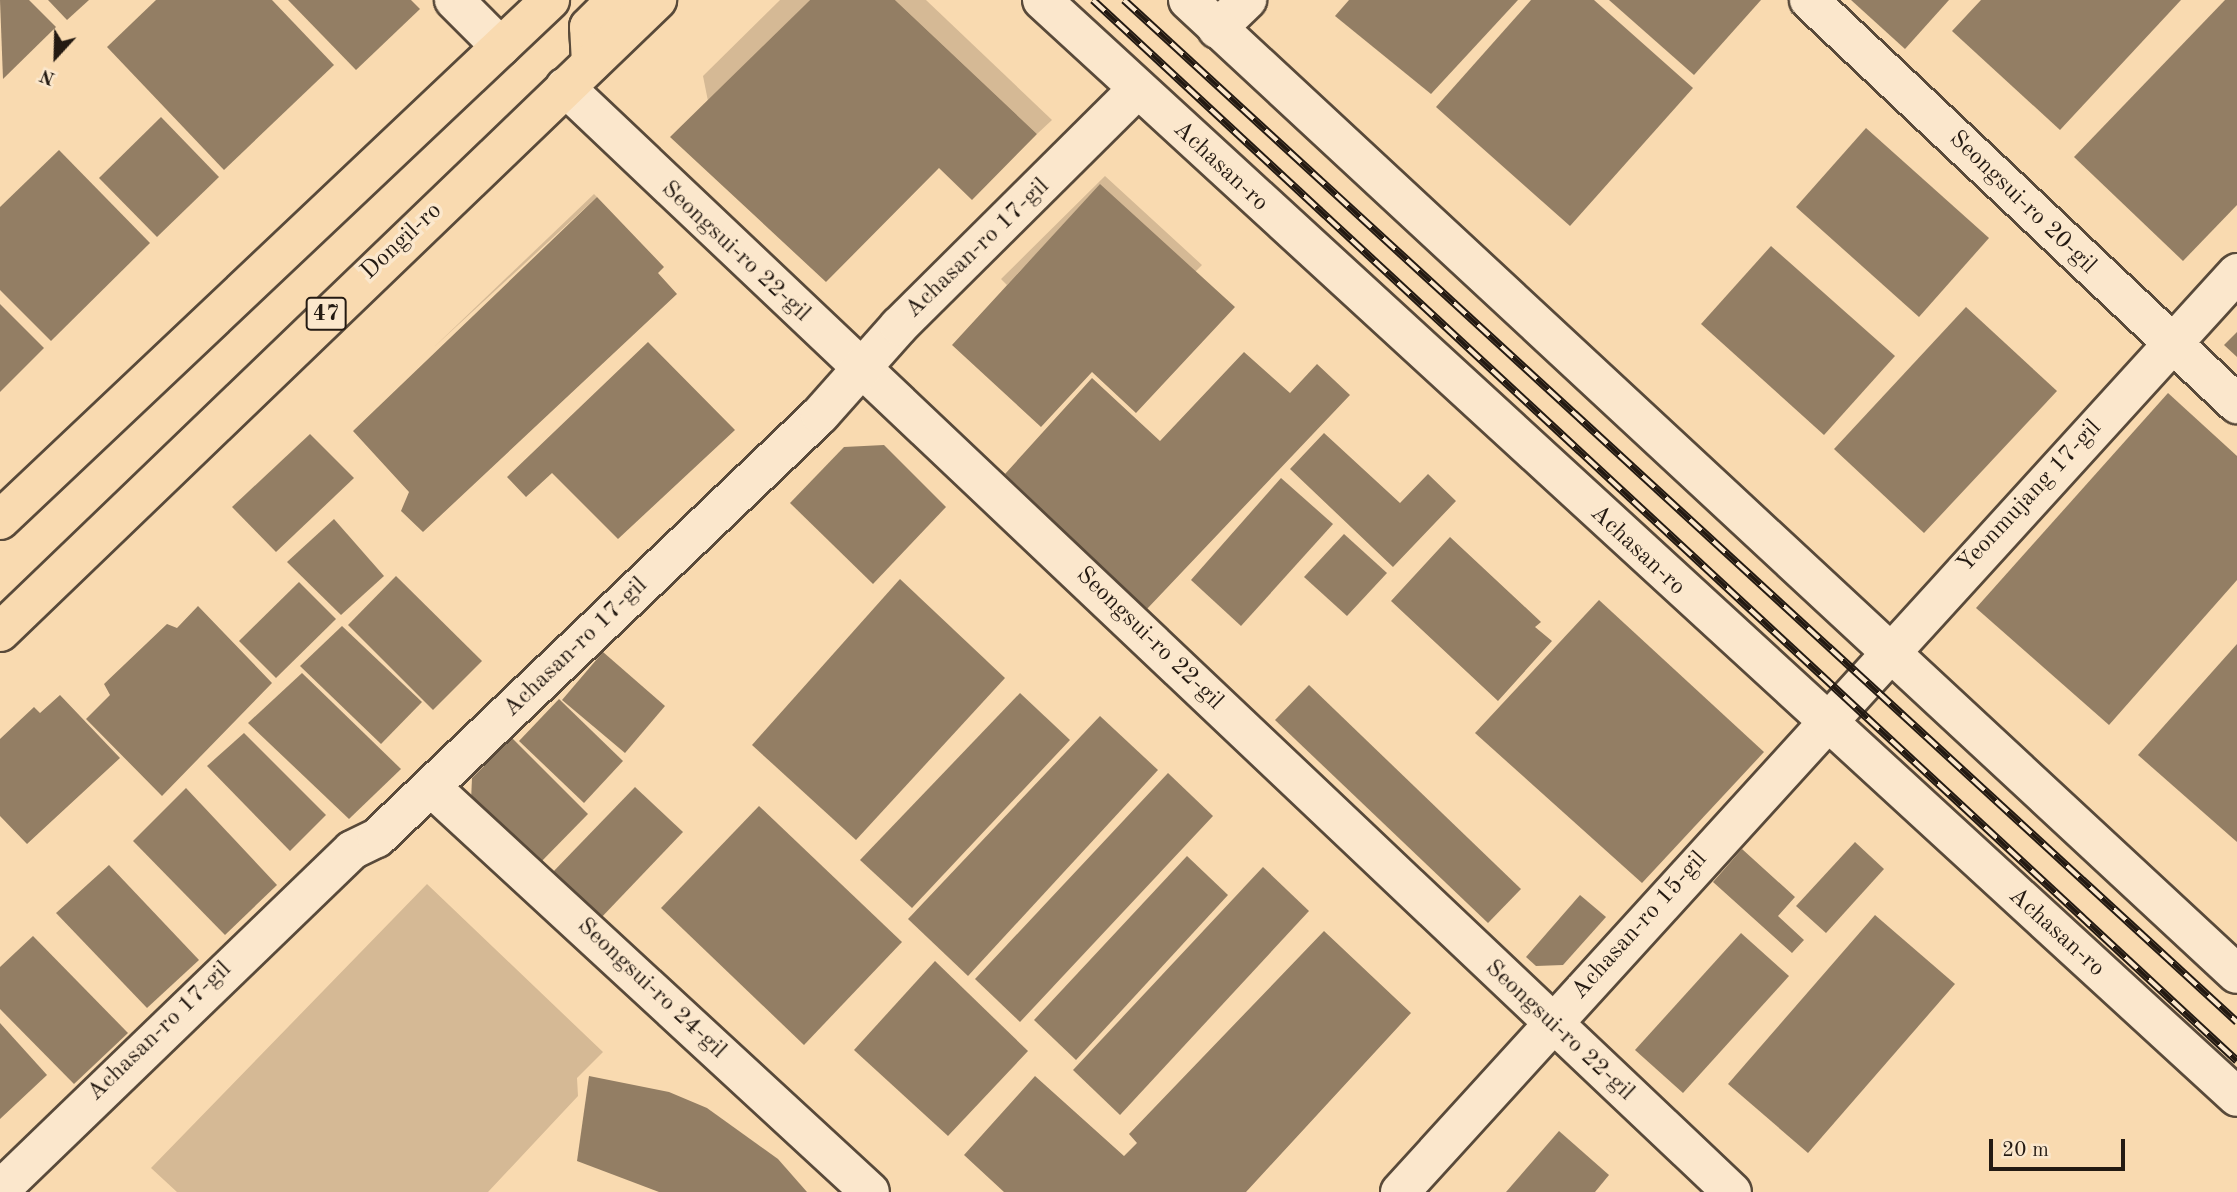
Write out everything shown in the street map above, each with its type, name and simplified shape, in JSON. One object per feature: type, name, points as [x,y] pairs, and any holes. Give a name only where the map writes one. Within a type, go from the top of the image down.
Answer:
[{"type":"main road","points":[[0,520],[550,0]]},
{"type":"main road","points":[[578,75],[589,27],[617,0]]},
{"type":"main road","name":"Dongil-ro","points":[[0,632],[657,0]]},
{"type":"street","points":[[454,0],[501,47]]},
{"type":"street","name":"Achasan-ro","points":[[1042,0],[1823,723],[2237,1097]]},
{"type":"street","points":[[1188,0],[2237,974]]},
{"type":"street","points":[[1217,29],[1247,0]]},
{"type":"street","name":"Seongsui-ro 20-gil","points":[[1809,0],[2171,345],[2237,404]]},
{"type":"street","name":"Seongsui-ro 22-gil","points":[[578,75],[863,367],[1552,1025],[1732,1192]]},
{"type":"street","name":"Achasan-ro 17-gil","points":[[0,1190],[352,850],[377,838],[431,787],[863,367],[1137,90]]},
{"type":"street","name":"Yeonmujang 17-gil","points":[[1823,723],[2237,272]]},
{"type":"street","name":"Achasan-ro 15-gil","points":[[1400,1192],[1823,723]]},
{"type":"street","name":"Seongsui-ro 24-gil","points":[[431,787],[870,1192]]},
{"type":"shaded area","points":[[780,0],[810,0],[708,101],[703,76]]},
{"type":"shaded area","points":[[895,0],[926,0],[1052,120],[1037,134]]},
{"type":"shaded area","points":[[1105,176],[1202,265],[1195,272],[1100,185],[1007,285],[1001,279]]},
{"type":"shaded area","points":[[594,194],[597,197],[433,348]]},
{"type":"shaded area","points":[[427,884],[603,1052],[577,1078],[578,1096],[488,1192],[177,1192],[151,1168]]},
{"type":"building","points":[[0,0],[29,0],[56,27],[3,79]]},
{"type":"building","points":[[48,0],[89,0],[67,20]]},
{"type":"building","points":[[156,0],[272,0],[334,65],[224,170],[107,47]]},
{"type":"building","points":[[288,0],[411,0],[420,9],[356,70]]},
{"type":"building","points":[[810,0],[895,0],[1037,134],[972,200],[939,168],[826,282],[670,137]]},
{"type":"building","points":[[1349,0],[1518,0],[1431,94],[1335,16]]},
{"type":"building","points":[[1531,0],[1594,0],[1693,88],[1570,226],[1436,107]]},
{"type":"building","points":[[1609,0],[1761,0],[1694,75]]},
{"type":"building","points":[[1851,0],[1949,0],[1905,49]]},
{"type":"building","points":[[1981,0],[2181,0],[2060,130],[1952,31]]},
{"type":"building","points":[[2225,0],[2237,0],[2237,205],[2183,261],[2074,157]]},
{"type":"building","points":[[161,117],[219,177],[157,237],[99,178]]},
{"type":"building","points":[[1866,128],[1989,238],[1919,317],[1796,207]]},
{"type":"building","points":[[59,150],[150,243],[51,341],[0,290],[0,207]]},
{"type":"building","points":[[1100,184],[1235,307],[1136,413],[1092,372],[1041,427],[952,345]]},
{"type":"building","points":[[597,197],[664,267],[658,273],[677,294],[423,532],[401,511],[409,492],[353,431]]},
{"type":"building","points":[[1771,246],[1895,356],[1824,435],[1701,324]]},
{"type":"building","points":[[0,304],[44,348],[0,392]]},
{"type":"building","points":[[1966,307],[2057,391],[1924,533],[1834,449]]},
{"type":"building","points":[[2237,332],[2237,357],[2224,345]]},
{"type":"building","points":[[648,342],[735,430],[618,539],[552,473],[526,497],[507,477]]},
{"type":"building","points":[[1244,352],[1290,393],[1317,364],[1350,395],[1146,610],[1005,474],[1092,378],[1160,441]]},
{"type":"building","points":[[2168,393],[2237,456],[2237,580],[2109,725],[1976,608]]},
{"type":"building","points":[[1324,433],[1400,503],[1428,474],[1456,501],[1393,567],[1290,469]]},
{"type":"building","points":[[310,434],[354,478],[276,552],[232,507]]},
{"type":"building","points":[[884,445],[946,507],[873,584],[790,503],[844,447]]},
{"type":"building","points":[[1281,478],[1333,524],[1241,626],[1191,580]]},
{"type":"building","points":[[334,519],[384,576],[341,615],[287,562]]},
{"type":"building","points":[[1344,534],[1387,573],[1347,616],[1304,577]]},
{"type":"building","points":[[1450,537],[1541,622],[1535,627],[1552,641],[1498,701],[1391,601]]},
{"type":"building","points":[[396,576],[482,661],[433,710],[348,625]]},
{"type":"building","points":[[900,579],[1005,678],[856,840],[752,745]]},
{"type":"building","points":[[299,582],[336,619],[276,678],[239,641]]},
{"type":"building","points":[[1599,600],[1764,752],[1642,883],[1475,733]]},
{"type":"building","points":[[198,606],[272,683],[162,796],[86,719],[110,695],[104,684],[167,624],[177,628]]},
{"type":"building","points":[[342,626],[422,702],[381,744],[300,666]]},
{"type":"building","points":[[2237,644],[2237,842],[2138,755]]},
{"type":"building","points":[[603,652],[665,706],[625,753],[562,700]]},
{"type":"building","points":[[302,673],[401,769],[349,819],[248,723]]},
{"type":"building","points":[[1309,685],[1521,889],[1488,923],[1275,720]]},
{"type":"building","points":[[1020,693],[1070,740],[912,908],[860,860]]},
{"type":"building","points":[[60,695],[120,758],[27,844],[0,816],[0,739],[34,707],[40,713]]},
{"type":"building","points":[[559,699],[623,761],[584,803],[519,741]]},
{"type":"building","points":[[1100,716],[1158,770],[968,976],[908,919]]},
{"type":"building","points":[[244,733],[326,815],[290,851],[207,766]]},
{"type":"building","points":[[512,738],[588,814],[537,866],[471,801],[472,778]]},
{"type":"building","points":[[1168,773],[1213,816],[1020,1022],[975,979]]},
{"type":"building","points":[[635,787],[683,832],[598,921],[551,874]]},
{"type":"building","points":[[186,788],[277,885],[225,935],[133,841]]},
{"type":"building","points":[[759,806],[902,942],[804,1045],[661,908]]},
{"type":"building","points":[[1855,842],[1884,869],[1826,933],[1796,906]]},
{"type":"building","points":[[1742,849],[1795,897],[1778,916],[1804,940],[1792,953],[1713,882]]},
{"type":"building","points":[[1187,856],[1228,895],[1076,1060],[1034,1020]]},
{"type":"building","points":[[109,865],[199,960],[147,1008],[56,913]]},
{"type":"building","points":[[1263,867],[1309,911],[1120,1115],[1073,1070]]},
{"type":"building","points":[[1580,895],[1606,917],[1563,965],[1536,966],[1526,957]]},
{"type":"building","points":[[1875,915],[1955,984],[1808,1153],[1728,1084]]},
{"type":"building","points":[[1324,931],[1411,1013],[1246,1192],[1004,1192],[964,1155],[1035,1076],[1124,1156],[1137,1143],[1129,1134]]},
{"type":"building","points":[[1741,933],[1789,976],[1683,1093],[1635,1050]]},
{"type":"building","points":[[33,936],[128,1033],[74,1084],[0,1009],[0,967]]},
{"type":"building","points":[[935,961],[1028,1051],[948,1136],[854,1050]]},
{"type":"building","points":[[0,1023],[47,1075],[0,1119]]},
{"type":"building","points":[[589,1076],[669,1092],[707,1108],[778,1159],[807,1192],[659,1192],[577,1161]]},
{"type":"building","points":[[1559,1131],[1609,1175],[1595,1192],[1506,1192]]},
{"type":"railway","points":[[1093,0],[2237,1061]]},
{"type":"railway","points":[[1124,0],[2237,1022]]}]
